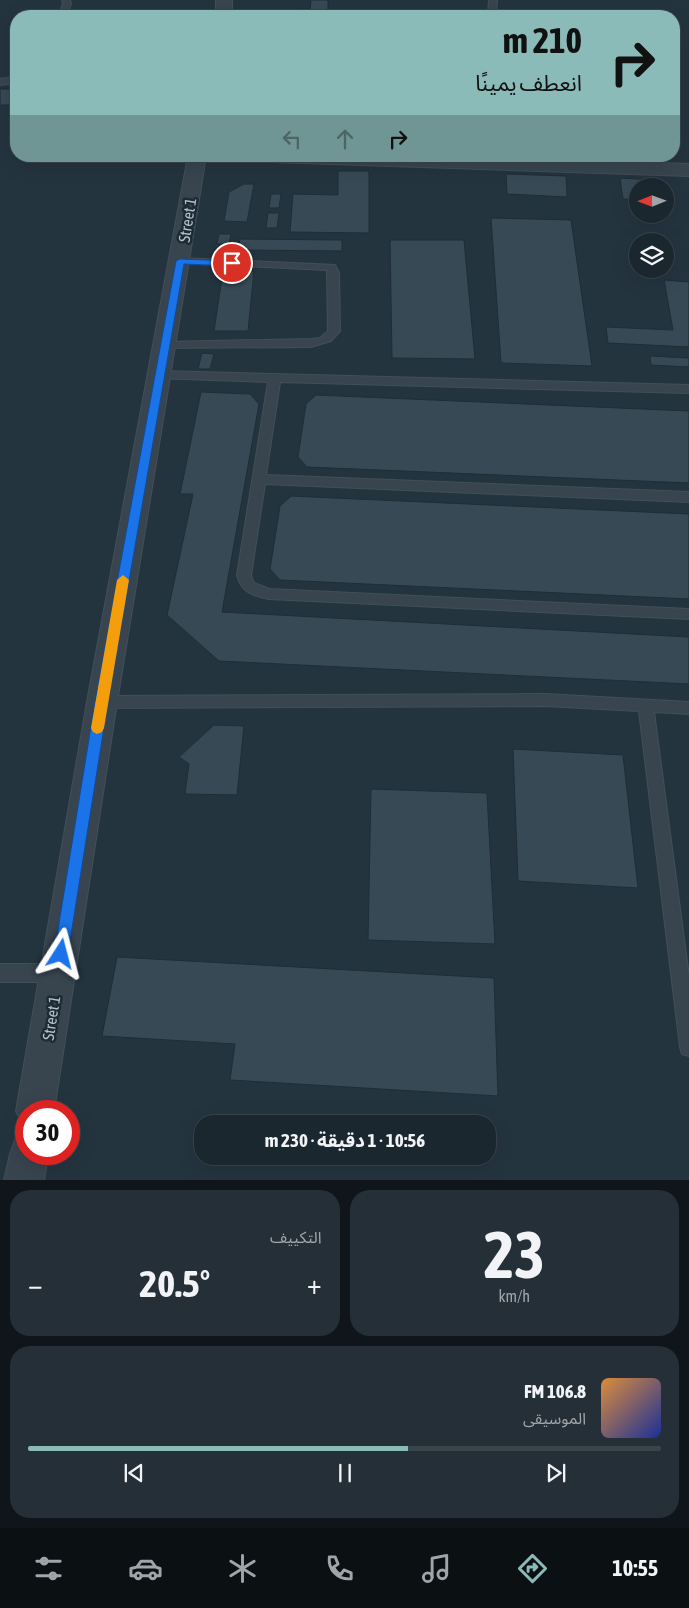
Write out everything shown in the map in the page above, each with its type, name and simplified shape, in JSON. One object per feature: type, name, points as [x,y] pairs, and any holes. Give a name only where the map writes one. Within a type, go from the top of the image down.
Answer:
[{"type":"street","name":"Street 1","points":[[38,1100],[102,702],[196,162]]},
{"type":"street","points":[[618,162],[689,170]]},
{"type":"street","points":[[24,1180],[26,1165]]},
{"type":"lane","points":[[164,346],[319,342],[331,337],[334,331],[334,273],[331,267],[180,261]]},
{"type":"lane","points":[[159,375],[689,389]]},
{"type":"lane","points":[[275,377],[244,575],[245,581],[254,590],[269,594],[689,614]]},
{"type":"lane","points":[[258,479],[689,497]]},
{"type":"lane","points":[[102,702],[545,700],[689,708]]},
{"type":"lane","points":[[646,706],[689,1046]]},
{"type":"lane","points":[[0,973],[58,973]]},
{"type":"building","points":[[311,0],[328,0],[328,10],[297,10],[310,9]]},
{"type":"building","points":[[0,89],[10,89],[10,105],[0,105]]},
{"type":"building","points":[[338,171],[369,171],[369,233],[290,232],[293,194],[338,195]]},
{"type":"building","points":[[506,174],[566,176],[567,197],[507,194]]},
{"type":"building","points":[[620,178],[629,178],[629,199],[623,199]]},
{"type":"building","points":[[244,184],[254,184],[247,222],[224,221],[229,192]]},
{"type":"building","points":[[271,194],[281,194],[279,208],[269,208]]},
{"type":"building","points":[[268,213],[279,213],[277,228],[266,228]]},
{"type":"building","points":[[491,218],[571,220],[592,366],[501,363]]},
{"type":"building","points":[[219,234],[231,234],[229,244],[217,244]]},
{"type":"building","points":[[240,239],[342,240],[342,251],[238,250]]},
{"type":"building","points":[[390,240],[464,240],[475,359],[392,358]]},
{"type":"building","points":[[223,271],[254,271],[248,331],[214,331]]},
{"type":"building","points":[[664,280],[689,282],[689,347],[608,343],[606,327],[673,330]]},
{"type":"building","points":[[202,353],[214,354],[210,369],[198,369]]},
{"type":"building","points":[[650,356],[689,358],[689,367],[651,365]]},
{"type":"building","points":[[201,392],[250,394],[259,404],[222,612],[689,637],[689,684],[219,661],[167,615],[193,494],[180,494]]},
{"type":"building","points":[[316,395],[689,411],[689,483],[307,467],[298,457],[306,404]]},
{"type":"building","points":[[291,496],[689,514],[689,599],[280,580],[270,569],[280,506]]},
{"type":"building","points":[[214,725],[244,726],[237,795],[185,794],[189,764],[179,757]]},
{"type":"building","points":[[513,749],[623,755],[638,888],[518,881]]},
{"type":"building","points":[[371,789],[487,793],[495,944],[368,940]]},
{"type":"building","points":[[117,957],[494,978],[498,1096],[230,1080],[235,1044],[102,1036]]},
{"type":"slow traffic","points":[[97,728],[123,580]]},
{"type":"route","points":[[61,954],[102,702],[180,261],[232,263]]}]
